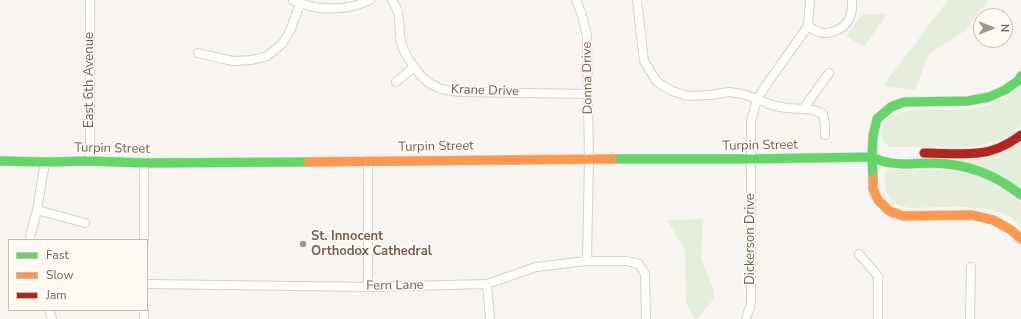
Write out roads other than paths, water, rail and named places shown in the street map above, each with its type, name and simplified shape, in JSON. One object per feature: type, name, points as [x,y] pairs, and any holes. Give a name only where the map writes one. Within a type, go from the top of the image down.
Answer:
[{"type":"main road","points":[[1021,76],[1019,80],[1005,90],[989,97],[968,102],[904,102],[891,107],[877,119],[873,136],[872,157],[873,189],[878,200],[889,211],[903,216],[972,216],[993,220],[1011,230],[1021,239]]},
{"type":"main road","points":[[916,154],[978,153],[1008,144],[1021,135]]},
{"type":"main road","points":[[872,157],[881,154],[893,154]]},
{"type":"main road","name":"Turpin Street","points":[[0,161],[90,161],[144,164],[872,157]]},
{"type":"main road","points":[[872,157],[892,164],[933,163],[964,166],[980,170],[1004,182],[1021,195]]},
{"type":"street","name":"East 6th Avenue","points":[[90,0],[90,161]]},
{"type":"street","points":[[198,53],[234,61],[252,60],[267,56],[282,44],[290,31],[296,2],[322,8],[338,9],[352,7],[370,0]]},
{"type":"street","name":"Krane Drive","points":[[392,0],[400,18],[401,43],[409,60],[418,73],[431,84],[445,90],[461,92],[588,94]]},
{"type":"street","name":"Donna Drive","points":[[576,0],[582,15],[587,37],[589,159],[587,261]]},
{"type":"street","points":[[637,0],[644,61],[657,82],[672,91],[688,96],[729,92],[743,94],[772,105],[786,108],[814,110],[823,114],[825,135]]},
{"type":"street","points":[[810,0],[808,26],[820,32],[830,33],[841,29],[849,20],[852,9],[852,0]]},
{"type":"street","name":"Dickerson Drive","points":[[746,319],[751,303],[751,122],[757,99],[808,26]]},
{"type":"street","points":[[396,82],[414,67]]},
{"type":"street","points":[[803,109],[829,73]]},
{"type":"street","points":[[368,161],[368,287]]},
{"type":"street","points":[[31,239],[45,162]]},
{"type":"street","points":[[144,164],[144,239]]},
{"type":"street","points":[[37,210],[85,223]]},
{"type":"street","points":[[859,254],[878,276],[878,319]]},
{"type":"street","name":"Fern Lane","points":[[148,284],[368,287],[487,284],[536,268],[587,261],[627,261],[639,264],[645,274],[646,319]]},
{"type":"street","points":[[970,319],[971,267]]},
{"type":"street","points":[[487,284],[490,319]]},
{"type":"place","name":"St. Innocent Orthodox Cathedral","points":[[303,244]]}]
